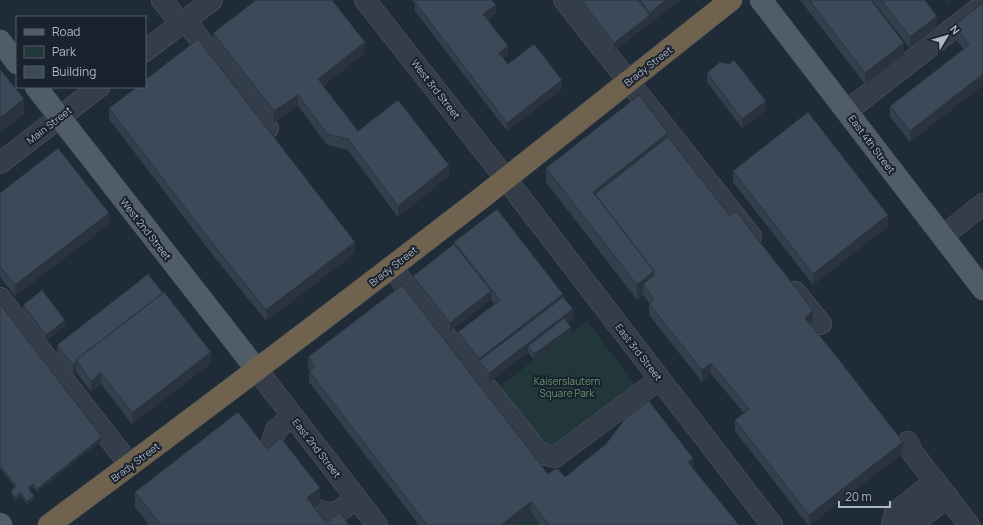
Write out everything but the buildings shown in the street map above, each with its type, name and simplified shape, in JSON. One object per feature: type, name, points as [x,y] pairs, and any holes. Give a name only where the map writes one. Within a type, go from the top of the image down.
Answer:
[{"type":"highway","name":"Brady Street","points":[[50,525],[391,268],[506,179],[731,0]]},
{"type":"main road","name":"East 4th Street","points":[[761,0],[983,289]]},
{"type":"main road","points":[[0,42],[16,62]]},
{"type":"main road","name":"West 2nd Street","points":[[37,88],[257,370]]},
{"type":"street","points":[[162,0],[183,22],[268,128]]},
{"type":"street","points":[[146,51],[212,0]]},
{"type":"street","name":"West 3rd Street","points":[[365,0],[506,179]]},
{"type":"street","points":[[564,0],[761,249]]},
{"type":"street","points":[[847,111],[983,5]]},
{"type":"street","name":"Main Street","points":[[0,163],[98,88]]},
{"type":"street","name":"East 3rd Street","points":[[506,179],[772,525]]},
{"type":"street","points":[[943,236],[983,204]]},
{"type":"street","points":[[391,268],[539,453],[555,457],[660,379]]},
{"type":"street","points":[[786,280],[821,324]]},
{"type":"street","points":[[0,298],[130,465]]},
{"type":"street","name":"East 2nd Street","points":[[257,370],[377,525]]},
{"type":"street","points":[[274,458],[271,445],[276,430],[292,416]]},
{"type":"street","points":[[908,442],[912,452],[969,525]]},
{"type":"street","points":[[892,525],[895,513],[935,481]]},
{"type":"street","points":[[911,525],[948,497]]},
{"type":"street","points":[[314,508],[327,514],[338,512],[356,498]]},
{"type":"green space","name":"Kaiserslautern Square Park","points":[[587,321],[636,386],[546,453],[497,388]]},
{"type":"green space","points":[[531,513],[540,525],[516,525]]}]
